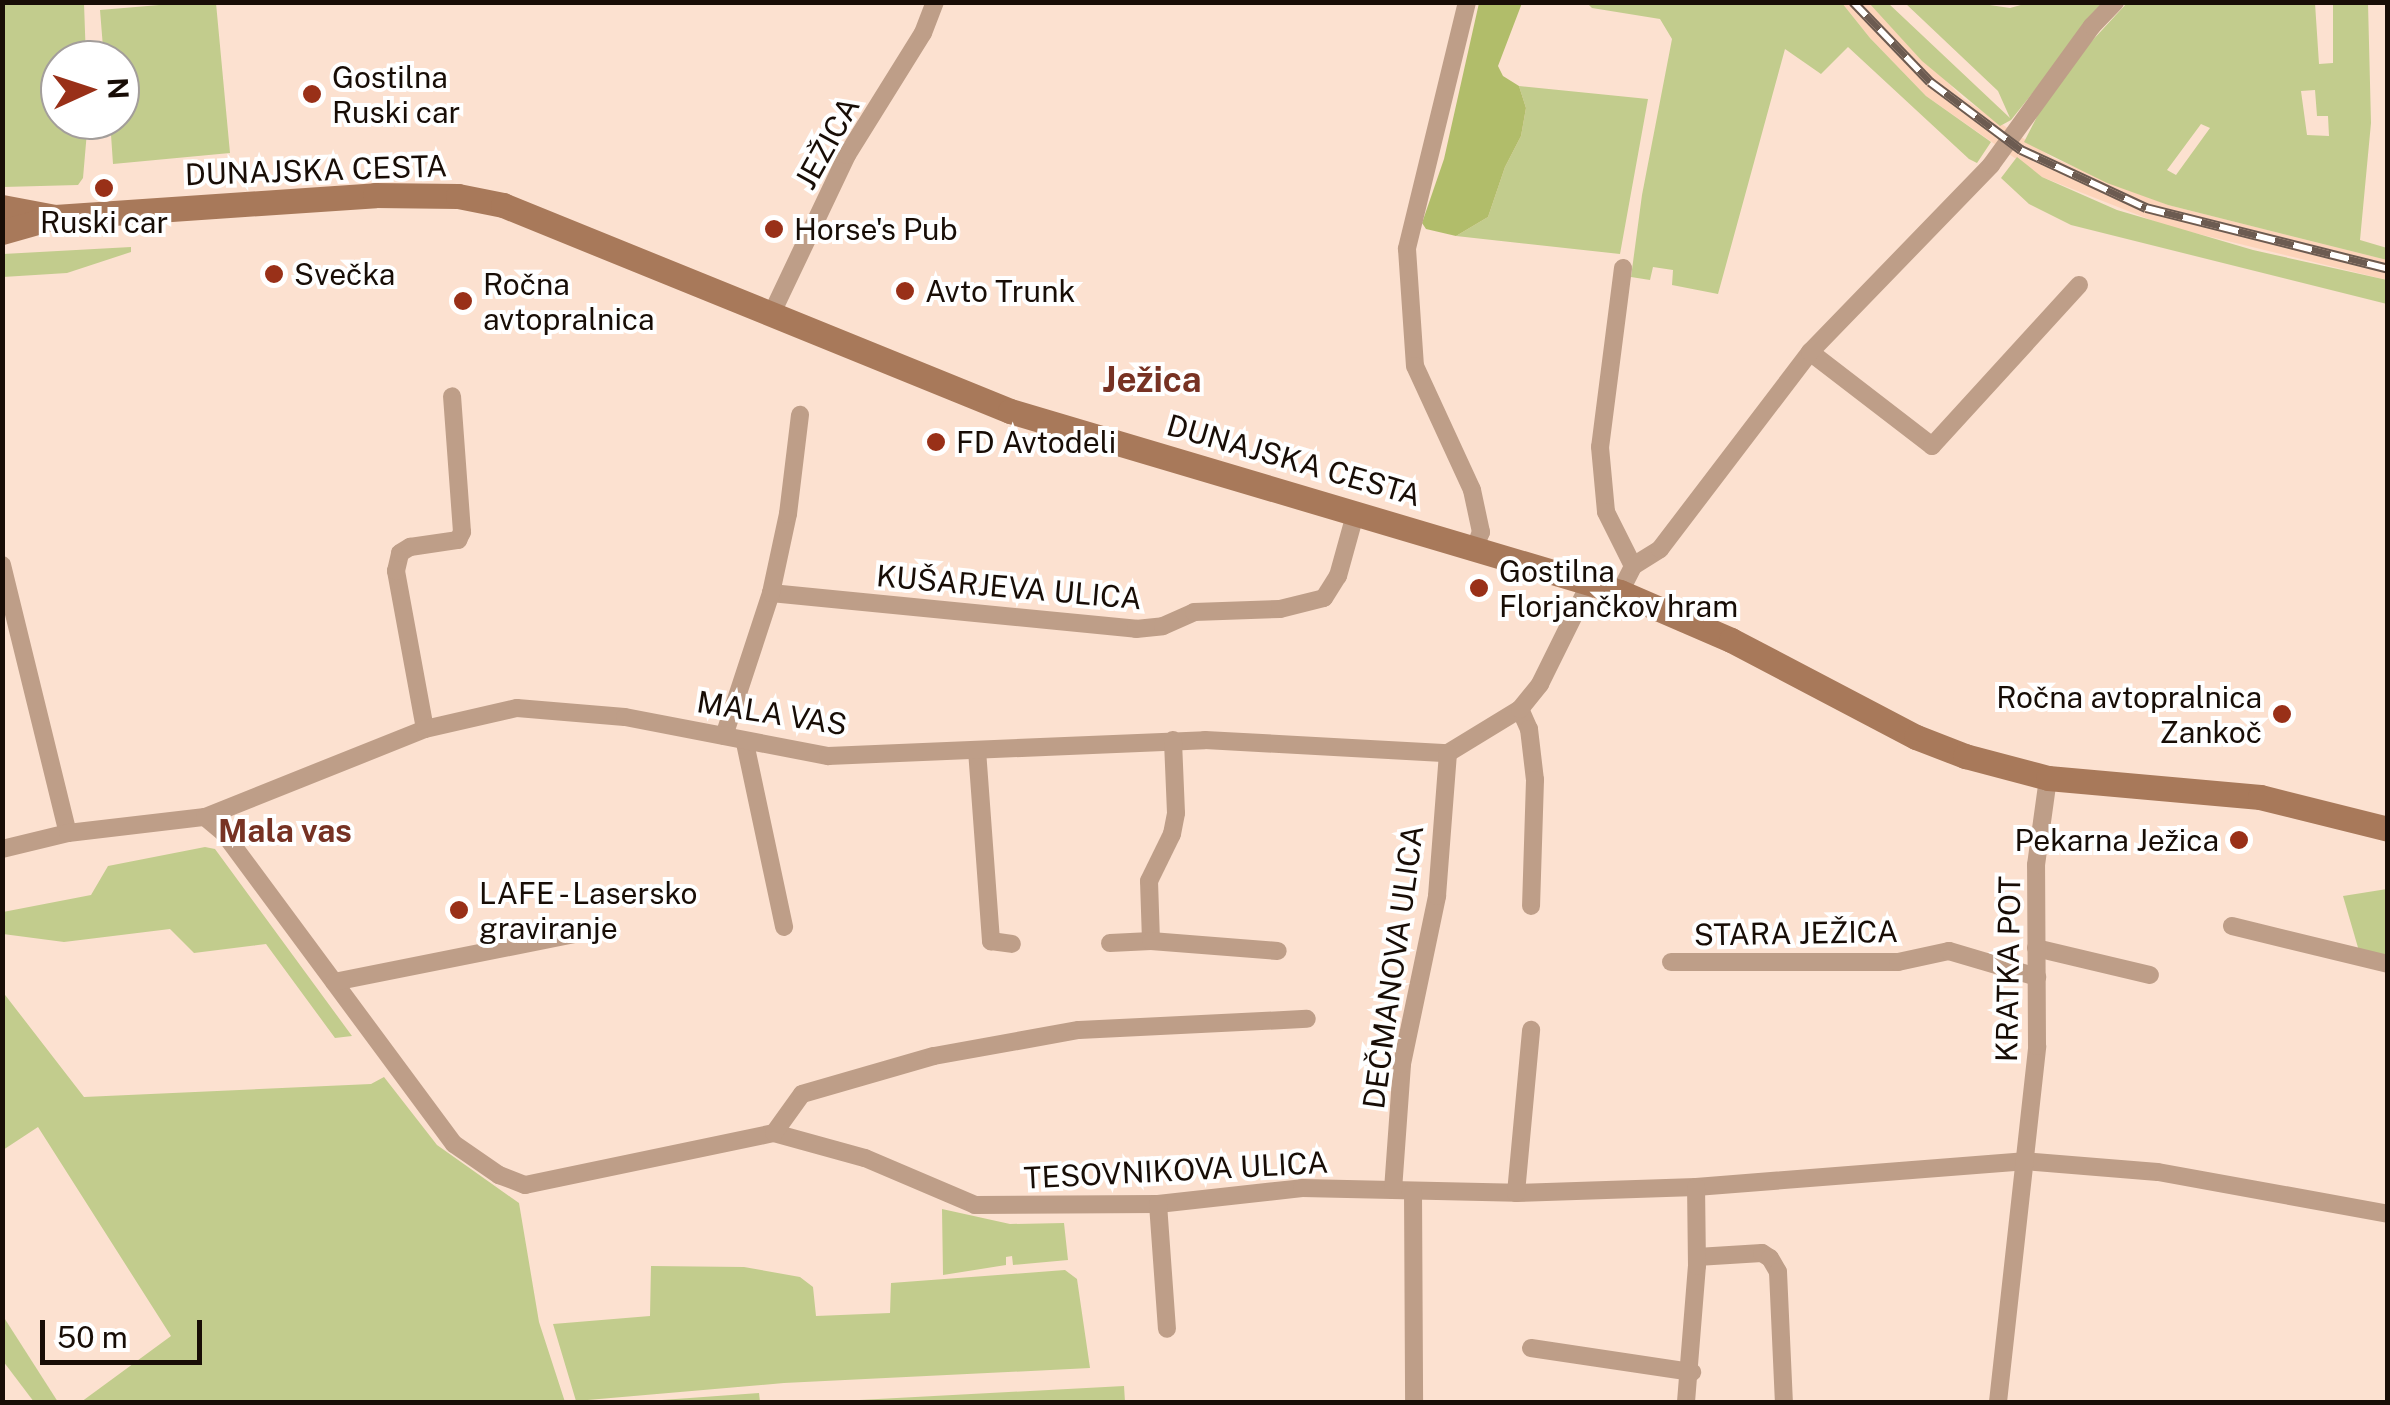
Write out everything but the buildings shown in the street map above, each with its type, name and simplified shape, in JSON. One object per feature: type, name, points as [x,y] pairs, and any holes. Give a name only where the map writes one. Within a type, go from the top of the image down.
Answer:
[{"type":"main road","name":"DUNAJSKA CESTA","points":[[2,232],[55,217],[375,195],[458,196],[533,214],[1010,411],[1620,592],[1731,640],[1930,742],[2048,778],[2260,797],[2388,829]]},
{"type":"main road","name":"DUNAJSKA CESTA","points":[[2,207],[55,217]]},
{"type":"street","name":"JEŽICA","points":[[772,314],[847,155],[923,33],[934,2]]},
{"type":"street","points":[[1467,2],[1407,249],[1415,366],[1472,490],[1481,532],[1475,547]]},
{"type":"street","points":[[1620,592],[1633,566],[1660,549],[1810,352],[1978,180],[2092,26],[2115,2]]},
{"type":"street","points":[[1623,268],[1600,447],[1606,512],[1633,566]]},
{"type":"street","points":[[1810,352],[1932,446],[2078,285]]},
{"type":"street","points":[[426,729],[396,570],[400,553],[410,546],[458,540],[462,532],[452,396]]},
{"type":"street","points":[[724,736],[771,592],[788,514],[800,415]]},
{"type":"street","name":"KUŠARJEVA ULICA","points":[[771,592],[1136,629],[1164,626],[1194,612],[1280,609],[1324,598],[1338,576],[1356,512]]},
{"type":"street","points":[[2,564],[68,834]]},
{"type":"street","points":[[1448,753],[1520,709],[1540,684],[1590,583]]},
{"type":"street","name":"MALA VAS","points":[[2,849],[68,834],[205,816],[426,729],[518,708],[564,709],[828,756],[1173,740],[1448,753]]},
{"type":"street","points":[[1520,709],[1529,729],[1535,780],[1531,906]]},
{"type":"street","points":[[1151,941],[1150,881],[1172,834],[1176,812],[1173,740]]},
{"type":"street","points":[[744,743],[784,927]]},
{"type":"street","points":[[977,750],[990,941],[1012,944]]},
{"type":"street","name":"DEČMANOVA ULICA","points":[[1393,1190],[1402,1064],[1436,896],[1448,753]]},
{"type":"street","name":"KRATKA POT","points":[[1998,1402],[2036,1046],[2036,865],[2048,778]]},
{"type":"street","name":"TESOVNIKOVA ULICA","points":[[205,816],[223,832],[454,1144],[525,1186],[774,1132],[865,1158],[975,1204],[1158,1204],[1302,1188],[1516,1193],[1696,1187],[2024,1161],[2158,1172],[2388,1214]]},
{"type":"street","points":[[2232,926],[2388,964]]},
{"type":"street","points":[[334,982],[600,929]]},
{"type":"street","points":[[1110,943],[1151,941],[1278,951]]},
{"type":"street","points":[[2036,948],[2150,975]]},
{"type":"street","name":"STARA JEŽICA","points":[[1671,962],[1898,962],[1948,951],[2036,977]]},
{"type":"street","points":[[774,1132],[802,1094],[934,1056],[1079,1030],[1306,1020]]},
{"type":"street","points":[[1516,1193],[1530,1030]]},
{"type":"street","points":[[1686,1402],[1692,1372],[1696,1187]]},
{"type":"street","points":[[1412,1191],[1414,1402]]},
{"type":"street","points":[[1158,1204],[1167,1329]]},
{"type":"street","points":[[1697,1258],[1762,1252],[1770,1258],[1778,1272],[1784,1402]]},
{"type":"street","points":[[1532,1348],[1692,1372]]},
{"type":"shaded area","points":[[1842,3],[1869,3],[1964,99],[2053,158],[2168,205],[2387,260],[2387,280],[2166,226],[2042,177],[1926,96]]},
{"type":"green space","points":[[2,3],[84,3],[85,40],[40,40],[40,140],[86,140],[83,178],[78,185],[3,187]]},
{"type":"green space","points":[[216,3],[230,153],[113,164],[111,140],[140,140],[140,40],[102,40],[100,10]]},
{"type":"green space","points":[[1479,3],[1522,3],[1498,66],[1503,76],[1519,86],[1526,108],[1521,136],[1505,167],[1488,217],[1456,236],[1426,229],[1422,223],[1444,159]]},
{"type":"green space","points":[[1587,3],[1842,3],[1926,96],[1991,142],[1977,163],[1969,159],[1848,47],[1821,74],[1785,49],[1718,294],[1672,285],[1673,270],[1653,267],[1650,280],[1631,277],[1642,195],[1672,39],[1660,19],[1592,8]]},
{"type":"green space","points":[[1869,3],[1888,3],[2010,118],[1998,91],[1905,3],[1976,3],[2010,8],[2028,3],[2105,3],[2011,120],[2000,126],[1922,61]]},
{"type":"green space","points":[[2127,3],[2315,3],[2319,64],[2333,63],[2333,3],[2368,3],[2371,123],[2360,240],[2387,248],[2387,260],[2168,205],[2107,183],[2024,142],[2045,101],[2078,56]],"holes":[[[2315,90],[2317,116],[2328,116],[2329,136],[2307,135],[2301,91]],[[2201,124],[2210,128],[2176,175],[2167,170]]]},
{"type":"green space","points":[[1519,86],[1648,99],[1620,254],[1456,236],[1488,217],[1505,167],[1521,136],[1526,108]]},
{"type":"green space","points":[[2017,157],[2042,177],[2117,210],[2253,250],[2387,280],[2387,304],[2071,225],[2029,204],[2001,178]]},
{"type":"green space","points":[[131,247],[131,252],[67,273],[3,277],[3,254]]},
{"type":"green space","points":[[205,847],[215,849],[352,1036],[335,1038],[266,944],[194,953],[170,929],[64,942],[3,934],[3,912],[91,895],[108,866]]},
{"type":"green space","points":[[2387,889],[2387,957],[2359,951],[2343,896]]},
{"type":"green space","points":[[2,991],[84,1097],[371,1084],[384,1077],[437,1145],[519,1203],[539,1322],[565,1402],[81,1402],[171,1336],[38,1127],[3,1150]]},
{"type":"green space","points":[[942,1209],[1010,1224],[1064,1223],[1068,1260],[1013,1265],[1012,1256],[1006,1257],[1006,1265],[943,1275]]},
{"type":"green space","points":[[651,1266],[744,1267],[800,1277],[813,1287],[816,1316],[890,1313],[891,1283],[1065,1270],[1077,1279],[1090,1368],[784,1383],[576,1401],[553,1324],[650,1316]]},
{"type":"green space","points":[[2,1316],[58,1402],[34,1402],[3,1361]]},
{"type":"green space","points":[[1124,1386],[1125,1402],[822,1402]]},
{"type":"green space","points":[[759,1393],[760,1402],[634,1402]]},
{"type":"railway","points":[[1853,2],[1930,82],[2021,150],[2146,208],[2388,269]]},
{"type":"place","name":"Gostilna Ruski car","points":[[312,94]]},
{"type":"place","name":"Ruski car","points":[[104,188]]},
{"type":"place","name":"Horse's Pub","points":[[774,229]]},
{"type":"place","name":"Svečka","points":[[274,274]]},
{"type":"place","name":"Avto Trunk","points":[[905,291]]},
{"type":"place","name":"Ročna avtopralnica","points":[[463,301]]},
{"type":"place","name":"FD Avtodeli","points":[[936,442]]},
{"type":"place","name":"Gostilna Florjančkov hram","points":[[1479,588]]},
{"type":"place","name":"Ročna avtopralnica Zankoč","points":[[2282,714]]},
{"type":"place","name":"Pekarna Ježica","points":[[2239,840]]},
{"type":"place","name":"LAFE - Lasersko graviranje","points":[[459,910]]},
{"type":"district","name":"Ježica","points":[[1152,380]]},
{"type":"district","name":"Mala vas","points":[[285,831]]}]
